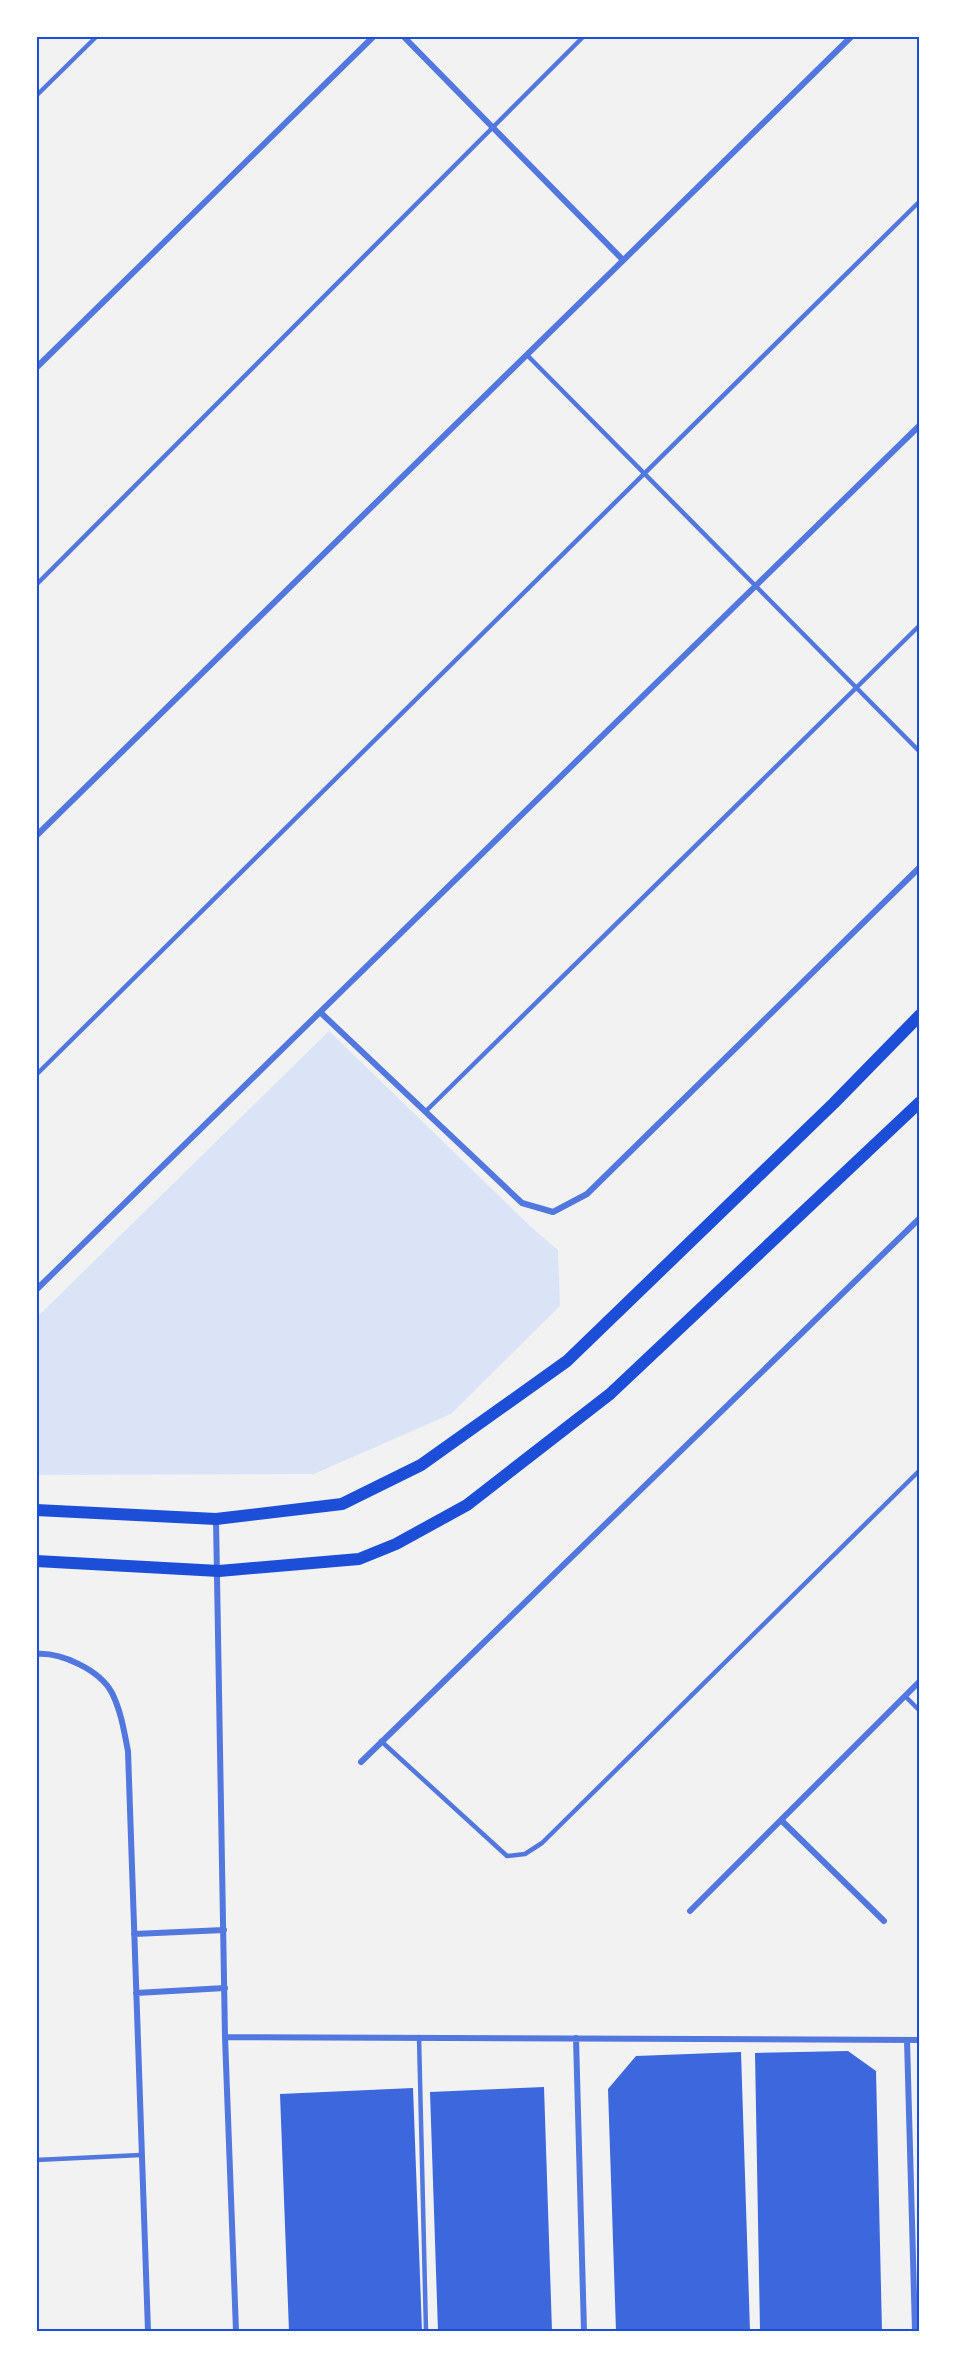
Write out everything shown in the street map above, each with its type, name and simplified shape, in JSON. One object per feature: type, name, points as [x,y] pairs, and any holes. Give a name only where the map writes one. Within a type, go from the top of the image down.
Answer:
[{"type":"main road","points":[[36,1510],[216,1519],[342,1504],[421,1466],[567,1361],[918,1021]]},
{"type":"main road","points":[[36,1561],[219,1571],[359,1559],[396,1544],[467,1505],[610,1394],[920,1102]]},
{"type":"street","points":[[36,368],[374,36]]},
{"type":"street","points":[[403,36],[623,260]]},
{"type":"street","points":[[36,836],[852,36]]},
{"type":"street","points":[[36,1290],[920,426]]},
{"type":"street","points":[[320,1012],[522,1203],[553,1212],[587,1194],[920,867]]},
{"type":"street","points":[[361,1762],[920,1218]]},
{"type":"street","points":[[216,1519],[219,1571],[225,2037],[236,2331]]},
{"type":"street","points":[[36,1654],[69,1660],[92,1673],[111,1691],[122,1720],[128,1751],[148,2331]]},
{"type":"street","points":[[690,1911],[920,1682]]},
{"type":"street","points":[[781,1820],[884,1921]]},
{"type":"street","points":[[135,1934],[224,1930]]},
{"type":"street","points":[[136,1993],[225,1988]]},
{"type":"street","points":[[225,2037],[920,2040]]},
{"type":"street","points":[[576,2038],[584,2331]]},
{"type":"street","points":[[907,2040],[915,2331]]},
{"type":"lane","points":[[36,96],[98,36]]},
{"type":"lane","points":[[36,585],[584,36]]},
{"type":"lane","points":[[36,1075],[920,201]]},
{"type":"lane","points":[[527,355],[920,752]]},
{"type":"lane","points":[[426,1111],[920,625]]},
{"type":"lane","points":[[381,1741],[494,1846],[507,1856],[525,1854],[542,1844],[920,1470]]},
{"type":"lane","points":[[905,1696],[920,1710]]},
{"type":"lane","points":[[419,2037],[426,2331]]},
{"type":"lane","points":[[36,2160],[141,2155]]},
{"type":"shaded area","points":[[329,1031],[531,1227],[558,1250],[560,1306],[451,1414],[314,1474],[36,1475],[36,1318]]},
{"type":"building","points":[[848,2051],[876,2071],[882,2331],[760,2331],[755,2053]]},
{"type":"building","points":[[741,2052],[750,2331],[616,2331],[608,2089],[636,2056]]},
{"type":"building","points":[[544,2087],[552,2331],[438,2331],[430,2092]]},
{"type":"building","points":[[413,2088],[422,2331],[289,2331],[280,2094]]}]
